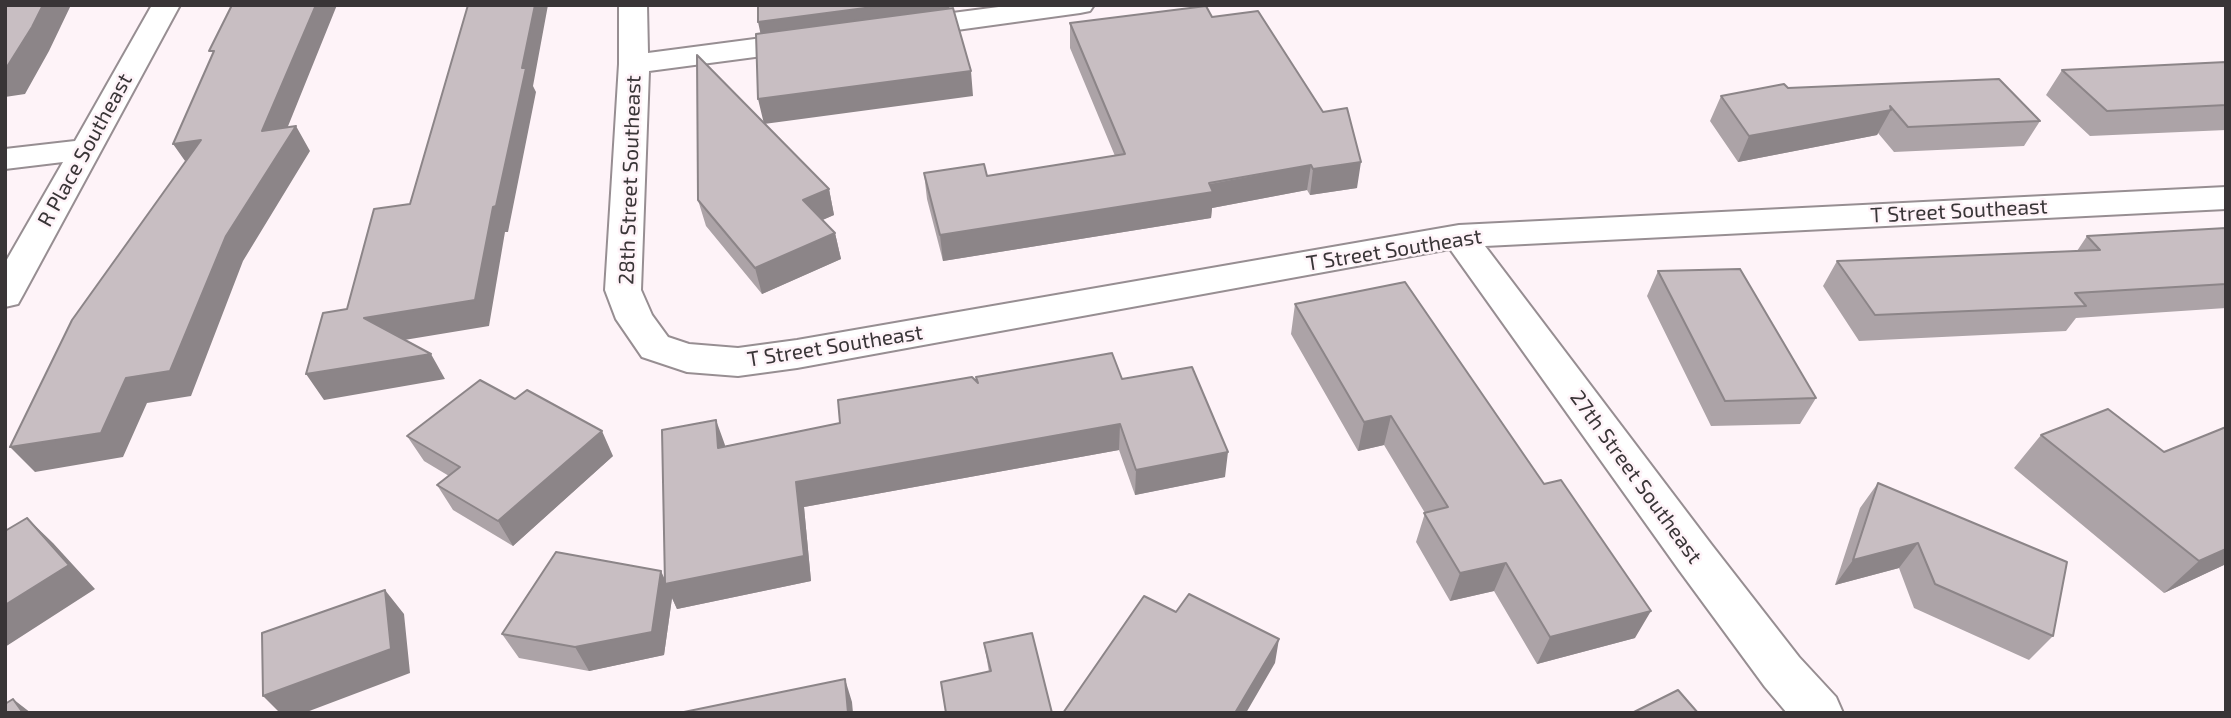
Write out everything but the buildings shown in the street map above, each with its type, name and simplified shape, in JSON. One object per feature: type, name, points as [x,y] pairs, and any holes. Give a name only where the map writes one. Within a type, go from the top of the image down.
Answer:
[{"type":"street","name":"R Place Southeast","points":[[5,295],[166,5]]},
{"type":"street","name":"28th Street Southeast","points":[[633,5],[634,64],[624,290],[635,319],[655,347]]},
{"type":"street","points":[[877,32],[1080,5]]},
{"type":"street","points":[[634,64],[837,37]]},
{"type":"street","points":[[5,159],[86,149]]},
{"type":"street","name":"T Street Southeast","points":[[655,347],[687,358],[738,362],[797,354],[1459,236],[2226,198]]},
{"type":"street","name":"27th Street Southeast","points":[[1459,236],[1719,588],[1782,671],[1819,713]]}]
